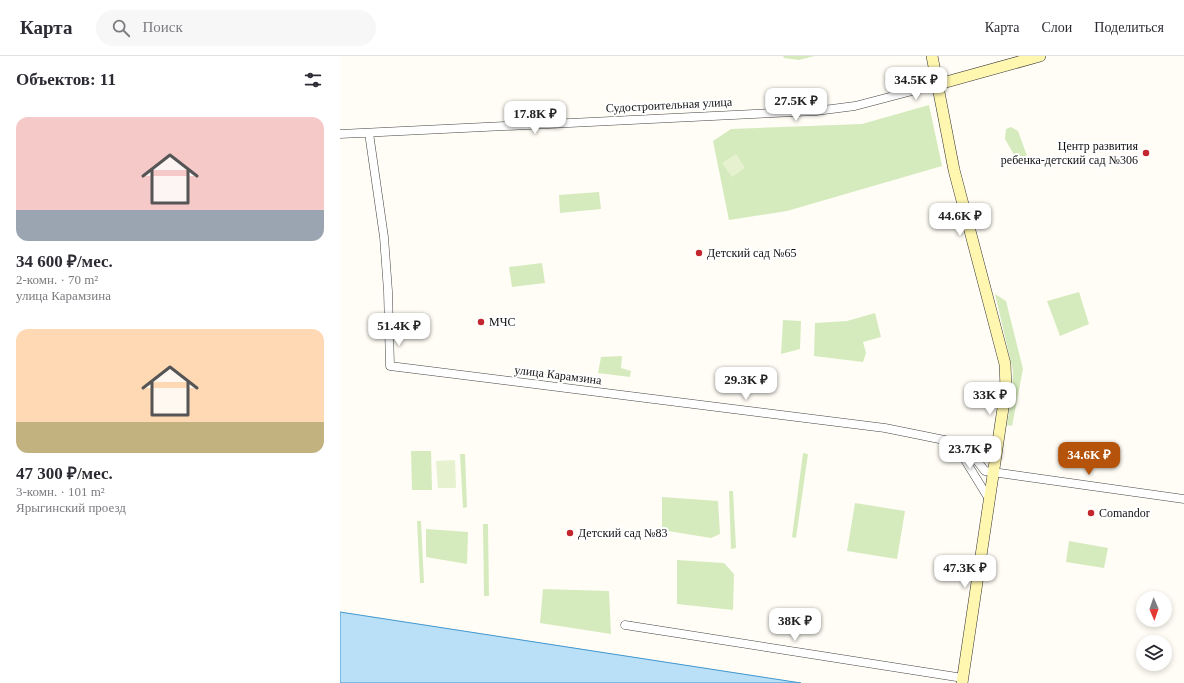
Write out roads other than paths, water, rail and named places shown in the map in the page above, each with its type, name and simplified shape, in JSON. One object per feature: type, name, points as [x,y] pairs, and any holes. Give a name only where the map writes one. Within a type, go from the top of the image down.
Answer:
[{"type":"main road","points":[[932,56],[939,84],[940,99],[954,170],[1005,364],[1006,388],[992,472],[963,680]]},
{"type":"main road","name":"Судостроительная улица","points":[[939,84],[1040,56]]},
{"type":"street","name":"Судостроительная улица","points":[[340,134],[816,111],[855,106],[939,84]]},
{"type":"street","name":"улица Карамзина","points":[[369,133],[384,237],[388,291],[390,366],[885,428],[954,442]]},
{"type":"street","points":[[954,442],[996,447]]},
{"type":"street","points":[[954,442],[989,499]]},
{"type":"street","points":[[964,444],[982,469],[992,472],[1184,499]]},
{"type":"street","points":[[625,625],[963,680]]},
{"type":"water","points":[[340,612],[801,683],[340,683]]},
{"type":"place","name":"Центр развития ребенка-детский сад №306","points":[[1146,153]]},
{"type":"place","name":"Детский сад №65","points":[[699,253]]},
{"type":"place","name":"МЧС","points":[[481,322]]},
{"type":"place","name":"Comandor","points":[[1091,513]]},
{"type":"place","name":"Детский сад №83","points":[[570,533]]}]
